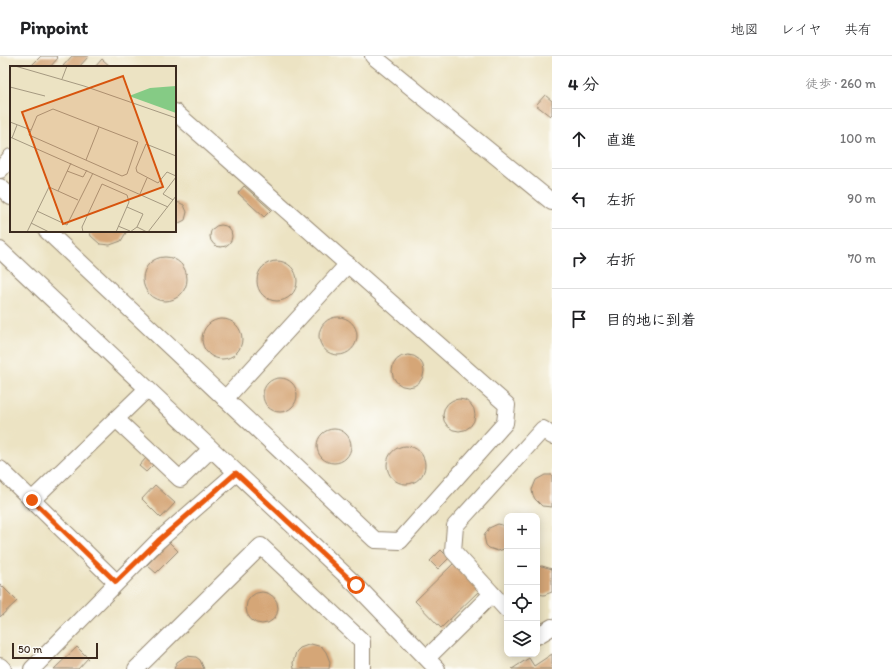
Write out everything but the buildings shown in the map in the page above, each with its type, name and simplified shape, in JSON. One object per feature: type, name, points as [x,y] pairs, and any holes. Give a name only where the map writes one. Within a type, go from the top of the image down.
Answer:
[{"type":"street","points":[[373,56],[552,202]]},
{"type":"street","points":[[48,232],[374,540],[400,540],[505,423],[507,405],[176,113]]},
{"type":"street","points":[[0,187],[10,196]]},
{"type":"street","points":[[0,250],[356,585],[432,664],[492,594]]},
{"type":"street","points":[[225,399],[348,264]]},
{"type":"street","points":[[32,500],[147,389]]},
{"type":"street","points":[[116,419],[180,479],[211,449]]},
{"type":"street","points":[[504,607],[453,551],[455,526],[544,429],[552,436]]},
{"type":"street","points":[[0,469],[116,582]]},
{"type":"street","points":[[32,669],[158,541],[236,473]]},
{"type":"street","points":[[136,669],[261,546],[362,641],[362,669]]},
{"type":"street","points":[[540,634],[552,627]]},
{"type":"street","points":[[0,666],[3,669]]},
{"type":"route","points":[[32,500],[116,582],[158,541],[236,473],[356,585]]}]
